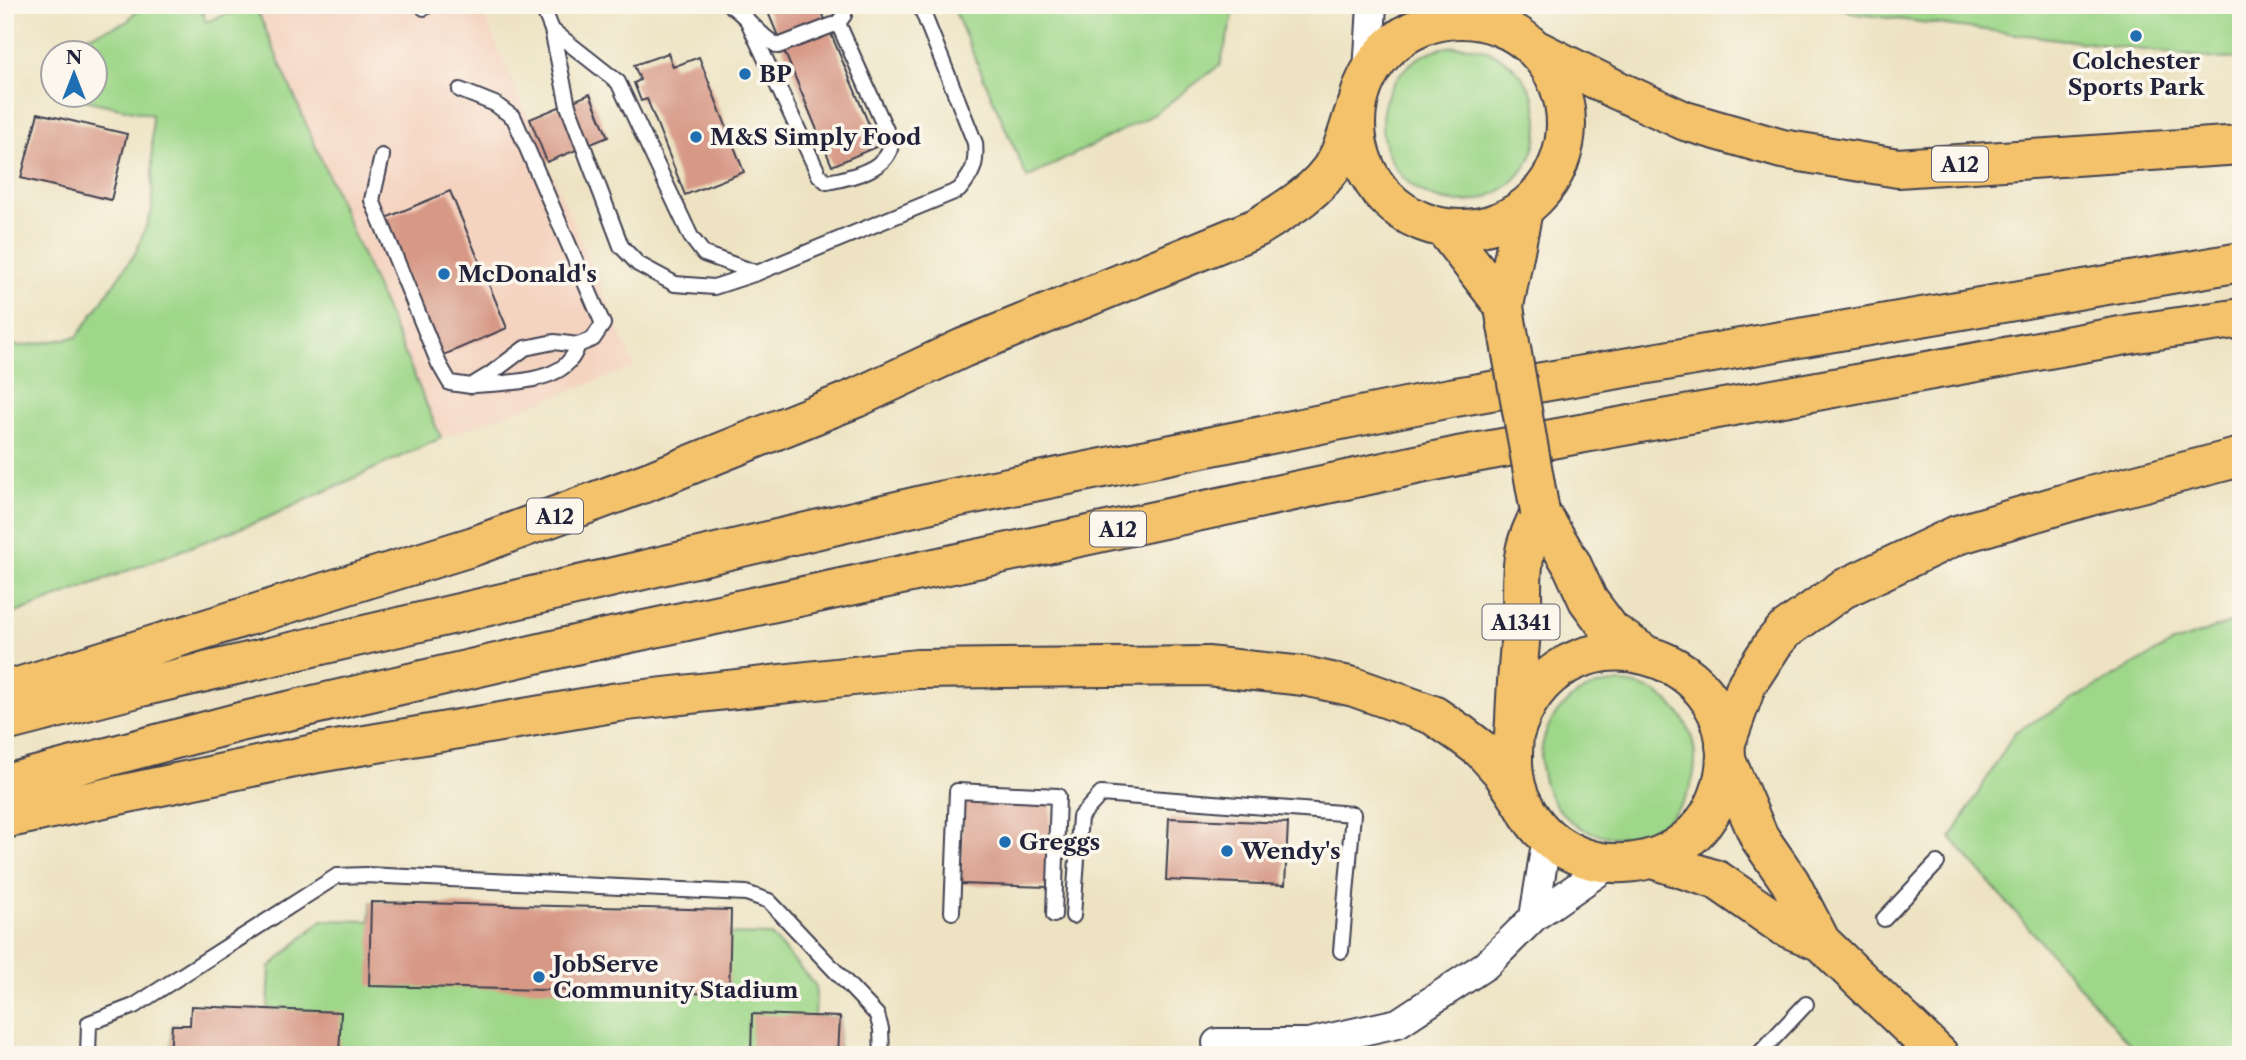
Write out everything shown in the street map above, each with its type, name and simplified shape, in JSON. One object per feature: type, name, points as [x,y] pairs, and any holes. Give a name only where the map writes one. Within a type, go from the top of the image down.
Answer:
[{"type":"main road","points":[[1474,18],[1526,41],[1558,78],[1567,109],[1567,138],[1559,166],[1544,190],[1523,210],[1486,227],[1444,228],[1413,218],[1387,200],[1367,173],[1356,143],[1355,110],[1367,73],[1394,41],[1432,21],[1474,18]]},
{"type":"main road","name":"A12","points":[[1526,41],[1685,121],[1782,149],[1898,168],[2241,145]]},
{"type":"main road","name":"A12","points":[[5,691],[474,546],[650,481],[856,398],[963,348],[1256,228],[1280,214],[1323,179],[1337,160],[1355,110]]},
{"type":"main road","name":"A1341","points":[[1523,210],[1505,313],[1540,512],[1571,563],[1588,600],[1611,631],[1643,653],[1673,666],[1699,687],[1716,714],[1725,753],[1759,837],[1790,882],[1821,942],[1939,1055]]},
{"type":"main road","name":"A1341","points":[[1444,228],[1505,313]]},
{"type":"main road","points":[[5,722],[141,687],[944,500],[1450,398],[2241,262]]},
{"type":"main road","name":"A12","points":[[5,783],[240,722],[566,647],[1444,459],[2137,333],[2241,318]]},
{"type":"main road","points":[[1725,753],[1747,684],[1773,643],[1784,631],[1843,589],[1957,535],[2090,496],[2241,457]]},
{"type":"main road","name":"A1341","points":[[1540,512],[1525,551],[1514,735],[1513,770],[1522,804],[1529,816],[1548,837],[1583,858],[1610,864],[1638,863],[1652,859],[1686,840],[1704,821],[1717,799],[1725,753]]},
{"type":"main road","name":"A1341","points":[[1514,735],[1530,697],[1560,669],[1598,653],[1643,653]]},
{"type":"main road","points":[[5,819],[318,753],[618,702],[917,669],[1208,666],[1304,676],[1354,687],[1433,715],[1482,750],[1501,771],[1522,804]]},
{"type":"main road","name":"A1341","points":[[1652,859],[1717,880],[1783,926],[1821,942]]},
{"type":"street","points":[[1367,73],[1372,5]]},
{"type":"street","points":[[1480,5],[1526,41]]},
{"type":"street","points":[[1534,917],[1548,837]]},
{"type":"street","points":[[1217,1043],[1308,1043],[1398,1023],[1486,965],[1534,917],[1610,864]]},
{"type":"lane","points":[[542,5],[552,30],[568,106],[621,246],[639,264],[676,284],[714,288],[959,190],[970,176],[976,160],[975,143],[920,5]]},
{"type":"lane","points":[[730,5],[745,15],[765,39],[778,47],[838,23],[844,15],[845,5]]},
{"type":"lane","points":[[745,15],[819,175],[827,182],[875,167],[886,159],[891,151],[891,141],[838,23]]},
{"type":"lane","points":[[552,30],[618,82],[691,237],[704,254],[757,272]]},
{"type":"lane","points":[[460,90],[495,104],[514,118],[603,324],[593,339],[578,345],[554,342],[525,348],[489,376],[471,386]]},
{"type":"lane","points":[[382,156],[372,200],[439,364],[450,383],[471,386],[531,380],[560,369],[570,360],[578,345]]},
{"type":"lane","points":[[952,912],[957,791],[1058,796],[1054,915]]},
{"type":"lane","points":[[1073,916],[1080,817],[1101,794],[1353,814],[1341,951]]},
{"type":"lane","points":[[1884,919],[1937,863]]},
{"type":"lane","points":[[88,1055],[89,1023],[134,1006],[337,876],[366,875],[746,893],[769,901],[877,1015],[881,1029],[882,1055]]},
{"type":"lane","points":[[1759,1054],[1806,1004]]},
{"type":"shaded area","points":[[255,5],[480,5],[635,367],[441,438]]},
{"type":"green space","points":[[141,5],[200,5],[206,22],[255,5],[441,438],[267,518],[5,617],[5,345],[22,346],[77,337],[136,252],[152,211],[152,115],[108,105],[108,38],[82,38],[127,22]]},
{"type":"green space","points":[[952,5],[1236,5],[1220,65],[1153,115],[1027,178]]},
{"type":"green space","name":"Colchester Sports Park","points":[[1834,5],[2241,5],[2241,58],[2217,59],[1857,14]]},
{"type":"green space","points":[[1460,46],[1490,52],[1515,69],[1532,94],[1538,124],[1532,154],[1515,179],[1490,196],[1460,202],[1430,196],[1405,179],[1388,154],[1382,124],[1388,94],[1405,69],[1430,52]]},
{"type":"green space","points":[[2241,619],[2241,1055],[2139,1055],[1951,838],[2015,732],[2171,644]]},
{"type":"green space","points":[[1618,683],[1648,688],[1673,705],[1690,730],[1695,760],[1690,790],[1673,815],[1648,832],[1618,837],[1588,832],[1563,815],[1546,790],[1541,760],[1546,730],[1563,705],[1588,688]]},
{"type":"green space","name":"JobServe Community Stadium","points":[[371,902],[730,934],[771,935],[816,986],[815,1017],[840,1017],[838,1055],[170,1055],[172,1025],[190,1025],[268,1009],[270,967],[322,920],[370,921]]},
{"type":"building","points":[[765,5],[819,5],[878,146],[832,166]]},
{"type":"building","name":"M&S Simply Food","points":[[668,53],[673,67],[699,57],[744,172],[685,195],[647,99],[641,101],[634,83],[640,80],[634,65]]},
{"type":"building","points":[[590,94],[608,137],[547,162],[530,119]]},
{"type":"building","points":[[38,113],[127,134],[111,200],[21,178]]},
{"type":"building","name":"McDonald's","points":[[450,191],[507,328],[439,357],[381,220]]},
{"type":"building","name":"Greggs","points":[[964,797],[1051,800],[1048,887],[960,884]]},
{"type":"building","name":"Wendy's","points":[[1169,818],[1288,823],[1285,885],[1166,880]]},
{"type":"building","points":[[371,902],[731,910],[729,994],[369,986]]},
{"type":"building","points":[[191,1006],[341,1012],[339,1055],[170,1055],[172,1025],[190,1025]]},
{"type":"building","points":[[752,1014],[840,1017],[838,1055],[751,1055]]},
{"type":"place","name":"Colchester Sports Park","points":[[2136,36]]},
{"type":"place","name":"BP","points":[[745,74]]},
{"type":"place","name":"M&S Simply Food","points":[[696,137]]},
{"type":"place","name":"McDonald's","points":[[444,274]]},
{"type":"place","name":"Greggs","points":[[1005,842]]},
{"type":"place","name":"Wendy's","points":[[1227,851]]},
{"type":"place","name":"JobServe Community Stadium","points":[[539,977]]}]
